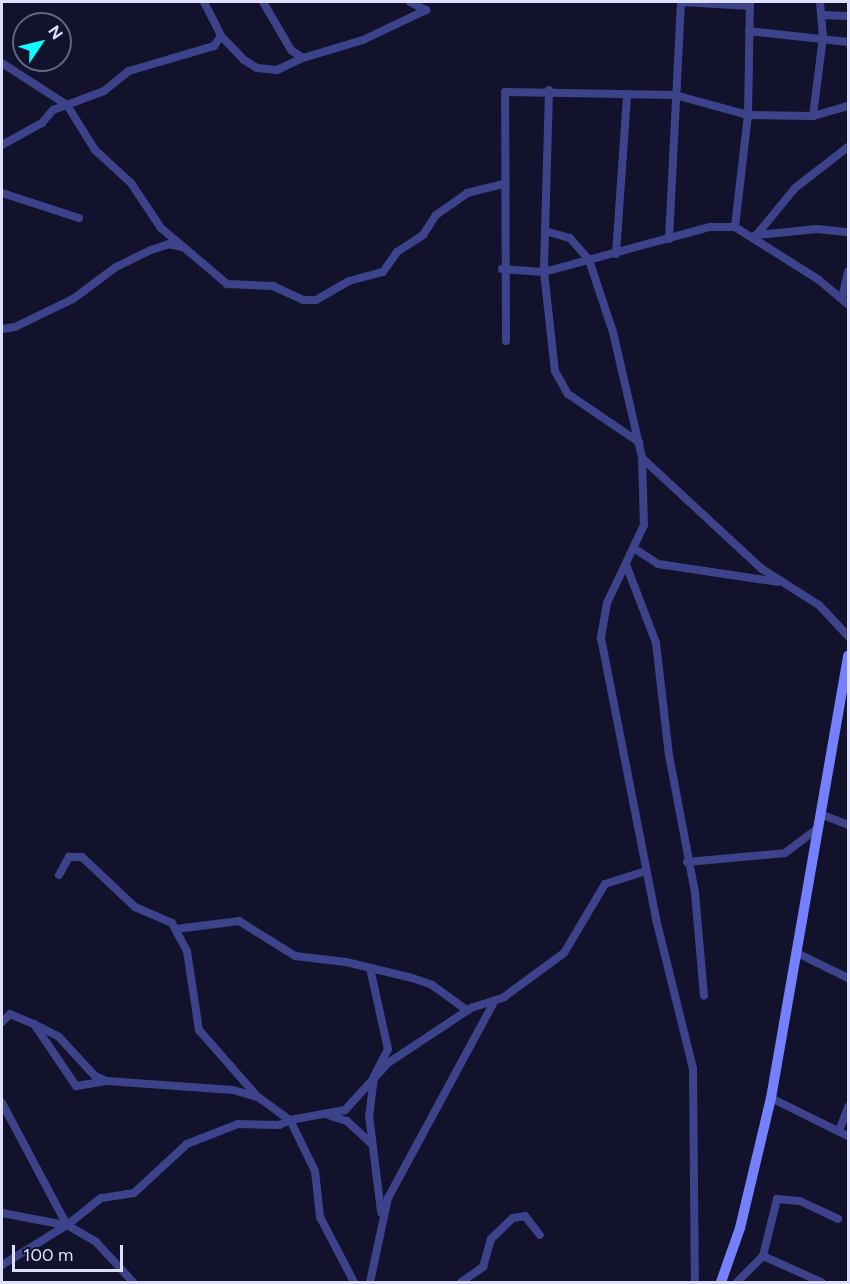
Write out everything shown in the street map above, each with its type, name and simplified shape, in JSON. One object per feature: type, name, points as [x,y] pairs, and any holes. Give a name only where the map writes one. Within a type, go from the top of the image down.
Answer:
[{"type":"main road","points":[[721,1282],[740,1228],[771,1098],[820,814],[845,693],[849,656]]},
{"type":"street","points":[[204,2],[221,36],[233,52],[257,68],[277,70],[303,58],[363,40],[426,10],[410,2]]},
{"type":"street","points":[[263,2],[291,50],[303,58]]},
{"type":"street","points":[[669,239],[675,95],[682,2],[750,4],[748,115],[735,227]]},
{"type":"street","points":[[813,116],[823,37],[820,2]]},
{"type":"street","points":[[821,15],[849,16]]},
{"type":"street","points":[[749,31],[823,37],[849,42]]},
{"type":"street","points":[[2,144],[67,105],[104,91],[129,71],[214,46],[221,36]]},
{"type":"street","points":[[2,63],[67,105],[95,150],[125,177],[161,228],[227,284],[273,286],[303,300],[316,300],[349,281],[382,272],[397,252],[423,236],[436,215],[467,192],[502,184]]},
{"type":"street","points":[[506,341],[502,269],[502,98],[512,90],[549,90],[627,96],[675,95],[748,115],[813,116],[849,106]]},
{"type":"street","points":[[549,90],[544,272],[561,386],[639,442]]},
{"type":"street","points":[[616,254],[627,96]]},
{"type":"street","points":[[755,236],[795,188],[849,147]]},
{"type":"street","points":[[2,193],[79,218]]},
{"type":"street","points":[[502,269],[544,272],[710,227],[735,227],[755,236],[849,304]]},
{"type":"street","points":[[755,236],[817,229],[849,232]]},
{"type":"street","points":[[545,231],[570,238],[589,260],[613,332],[642,458],[647,495],[644,525],[636,549],[607,603],[601,638],[646,871],[693,1069],[695,1282]]},
{"type":"street","points":[[2,329],[59,306],[116,267],[151,250],[169,244],[183,248]]},
{"type":"street","points":[[842,298],[849,273]]},
{"type":"street","points":[[642,458],[762,569],[819,605],[849,636]]},
{"type":"street","points":[[636,549],[658,564],[785,584]]},
{"type":"street","points":[[627,567],[656,643],[687,862],[695,893],[704,996]]},
{"type":"street","points":[[820,814],[849,825]]},
{"type":"street","points":[[687,862],[785,853],[818,828]]},
{"type":"street","points":[[59,875],[69,857],[82,857],[135,907],[176,929],[238,921],[295,956],[370,968],[432,985],[468,1011]]},
{"type":"street","points":[[2,1265],[67,1225],[101,1198],[134,1193],[187,1144],[238,1124],[258,1126],[345,1110],[374,1077],[412,1046],[468,1011],[493,1004],[564,953],[605,884],[646,871]]},
{"type":"street","points":[[176,929],[192,972],[199,1030],[258,1097],[290,1120],[315,1171],[320,1217],[354,1282]]},
{"type":"street","points":[[796,953],[849,978]]},
{"type":"street","points":[[370,968],[388,1049],[374,1077],[369,1115],[382,1222]]},
{"type":"street","points":[[370,1282],[388,1198],[493,1004]]},
{"type":"street","points":[[2,1008],[59,1037],[96,1076],[107,1081]]},
{"type":"street","points":[[2,1022],[10,1014]]},
{"type":"street","points":[[34,1024],[76,1086],[107,1081],[228,1089],[258,1097]]},
{"type":"street","points":[[771,1098],[849,1136]]},
{"type":"street","points":[[2,1103],[67,1225]]},
{"type":"street","points":[[839,1131],[849,1107]]},
{"type":"street","points":[[327,1114],[347,1120],[374,1145]]},
{"type":"street","points":[[737,1282],[763,1256],[777,1200],[800,1201],[838,1219]]},
{"type":"street","points":[[2,1213],[67,1225],[96,1242],[133,1282]]},
{"type":"street","points":[[461,1282],[483,1267],[491,1239],[513,1218],[525,1216],[540,1235]]},
{"type":"street","points":[[763,1256],[821,1282]]}]
